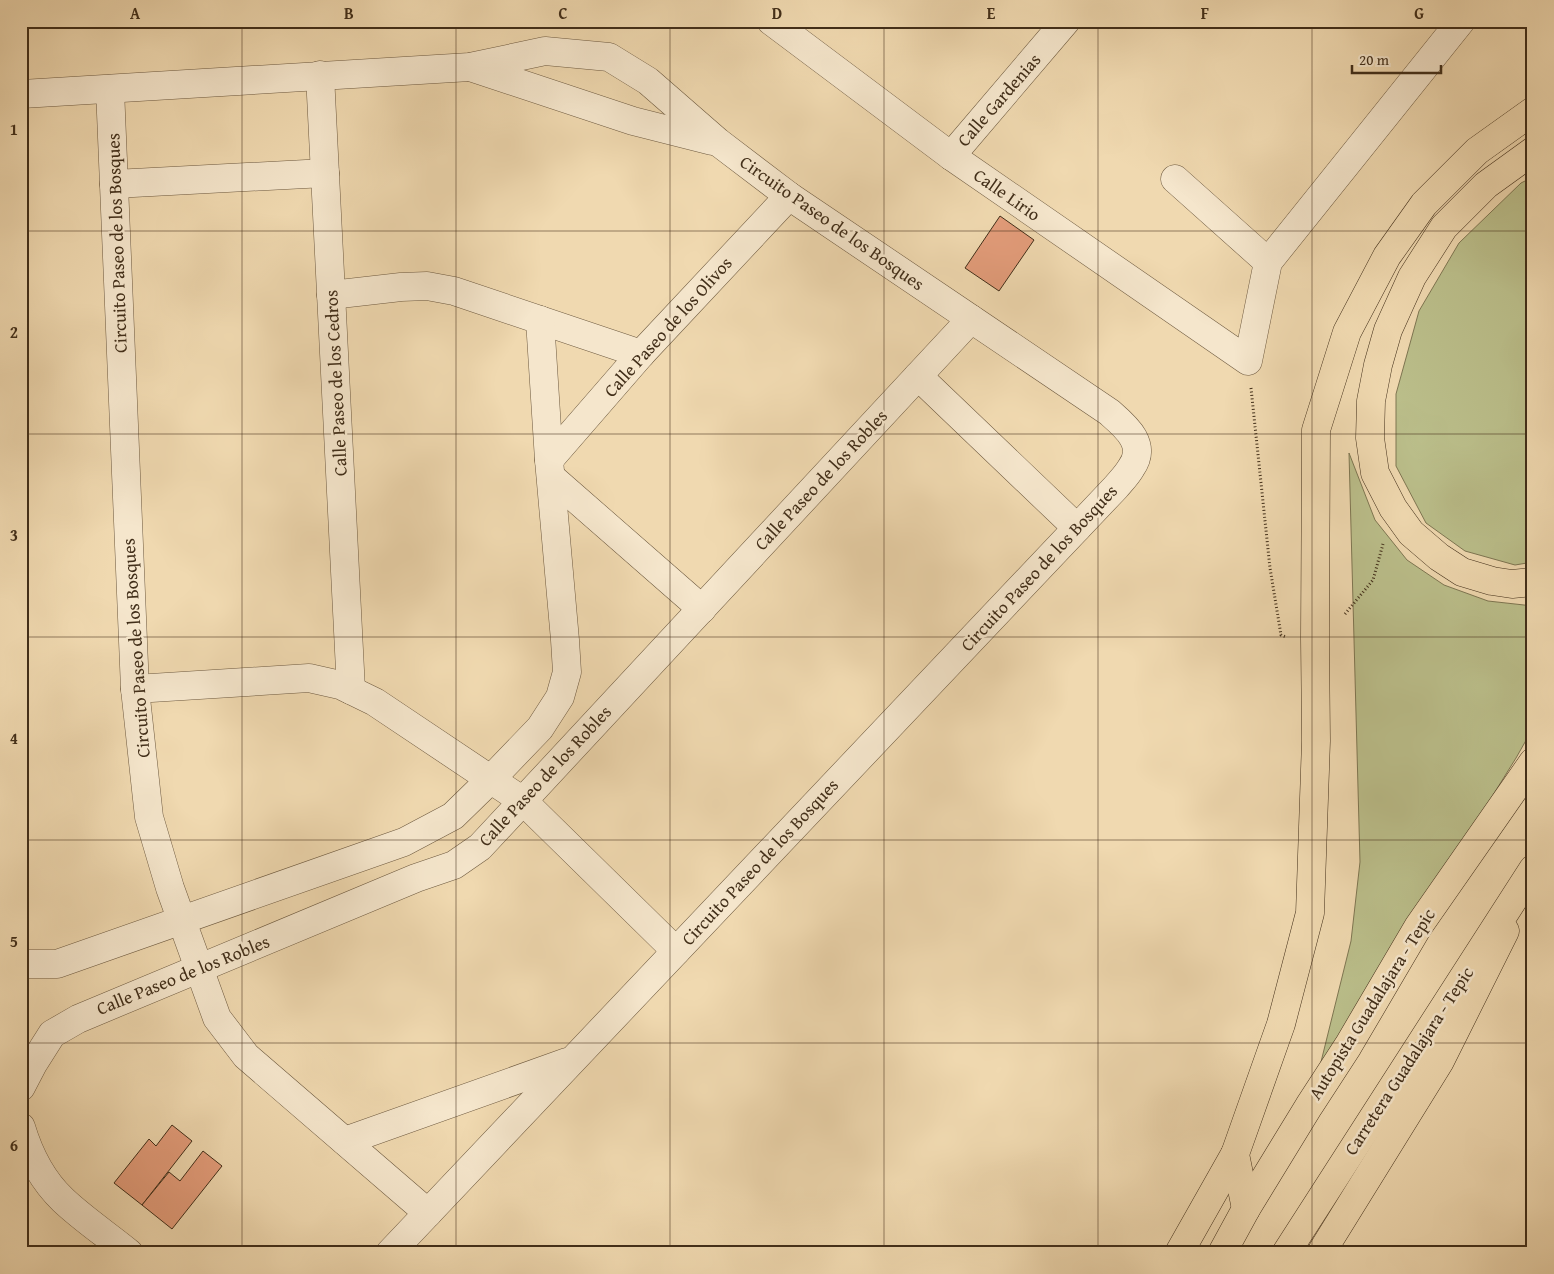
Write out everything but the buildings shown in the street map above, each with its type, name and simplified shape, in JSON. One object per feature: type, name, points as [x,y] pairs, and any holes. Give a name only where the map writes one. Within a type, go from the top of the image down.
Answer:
[{"type":"main road","points":[[1179,1253],[1234,1154],[1281,1024],[1310,913],[1316,741],[1316,430],[1347,332],[1387,256],[1424,204],[1478,151],[1533,111]]},
{"type":"main road","points":[[1533,151],[1486,185],[1444,227],[1412,277],[1388,330],[1378,365],[1371,401],[1370,438],[1375,473],[1393,508],[1411,533],[1439,557],[1462,572],[1492,581],[1512,584],[1533,582]]},
{"type":"main road","name":"Autopista Guadalajara - Tepic","points":[[1222,1253],[1246,1209],[1348,1046],[1418,927],[1533,762]]},
{"type":"main road","name":"Carretera Guadalajara - Tepic","points":[[1286,1253],[1533,869]]},
{"type":"main road","points":[[1321,1253],[1440,1061],[1533,875]]},
{"type":"main road","points":[[1234,1154],[1246,1209]]},
{"type":"street","name":"Calle Lirio","points":[[771,21],[951,156],[1248,362]]},
{"type":"street","name":"Calle Gardenias","points":[[951,156],[1066,21]]},
{"type":"street","points":[[1248,362],[1268,262],[1461,21]]},
{"type":"street","name":"Circuito Paseo de los Bosques","points":[[22,94],[470,67],[545,50],[609,57],[648,81],[718,142],[789,196],[1108,412],[1129,429],[1135,439],[1137,448],[1133,467],[1116,487],[390,1253]]},
{"type":"street","name":"Circuito Paseo de los Bosques","points":[[470,67],[633,121],[718,142]]},
{"type":"street","name":"Calle Paseo de los Cedros","points":[[320,75],[351,690]]},
{"type":"street","name":"Circuito Paseo de los Bosques","points":[[110,88],[135,690],[148,816],[170,888],[218,1018],[246,1056],[428,1212]]},
{"type":"street","points":[[114,184],[325,173]]},
{"type":"street","points":[[1175,179],[1268,262]]},
{"type":"street","name":"Calle Paseo de los Olivos","points":[[550,468],[641,354],[789,196]]},
{"type":"street","points":[[331,295],[427,286],[454,291],[641,354]]},
{"type":"street","name":"Calle Paseo de los Robles","points":[[21,1088],[33,1064],[52,1034],[86,1015],[416,878],[454,865],[480,847],[971,319]]},
{"type":"street","name":"Calle Paseo de los Robles","points":[[21,964],[57,964],[404,842],[453,816],[540,728],[560,697],[566,672],[540,320]]},
{"type":"street","points":[[918,376],[1077,528]]},
{"type":"street","points":[[550,468],[702,608]]},
{"type":"street","points":[[135,690],[309,678],[340,685],[376,702],[523,801],[676,951]]},
{"type":"street","name":"Circuito Paseo de los Bosques","points":[[345,1141],[572,1061]]},
{"type":"street","points":[[22,1137],[40,1172],[62,1199],[129,1253]]},
{"type":"path","points":[[1248,362],[1270,568],[1281,634],[1315,650]]},
{"type":"path","points":[[1344,615],[1373,580],[1393,508]]},
{"type":"green space","points":[[1533,177],[1533,562],[1515,565],[1465,551],[1426,523],[1396,466],[1396,394],[1419,311],[1459,243],[1521,183]]},
{"type":"green space","points":[[1349,453],[1375,520],[1407,560],[1444,585],[1488,601],[1533,606],[1533,728],[1317,1078],[1351,941],[1360,862]]}]
